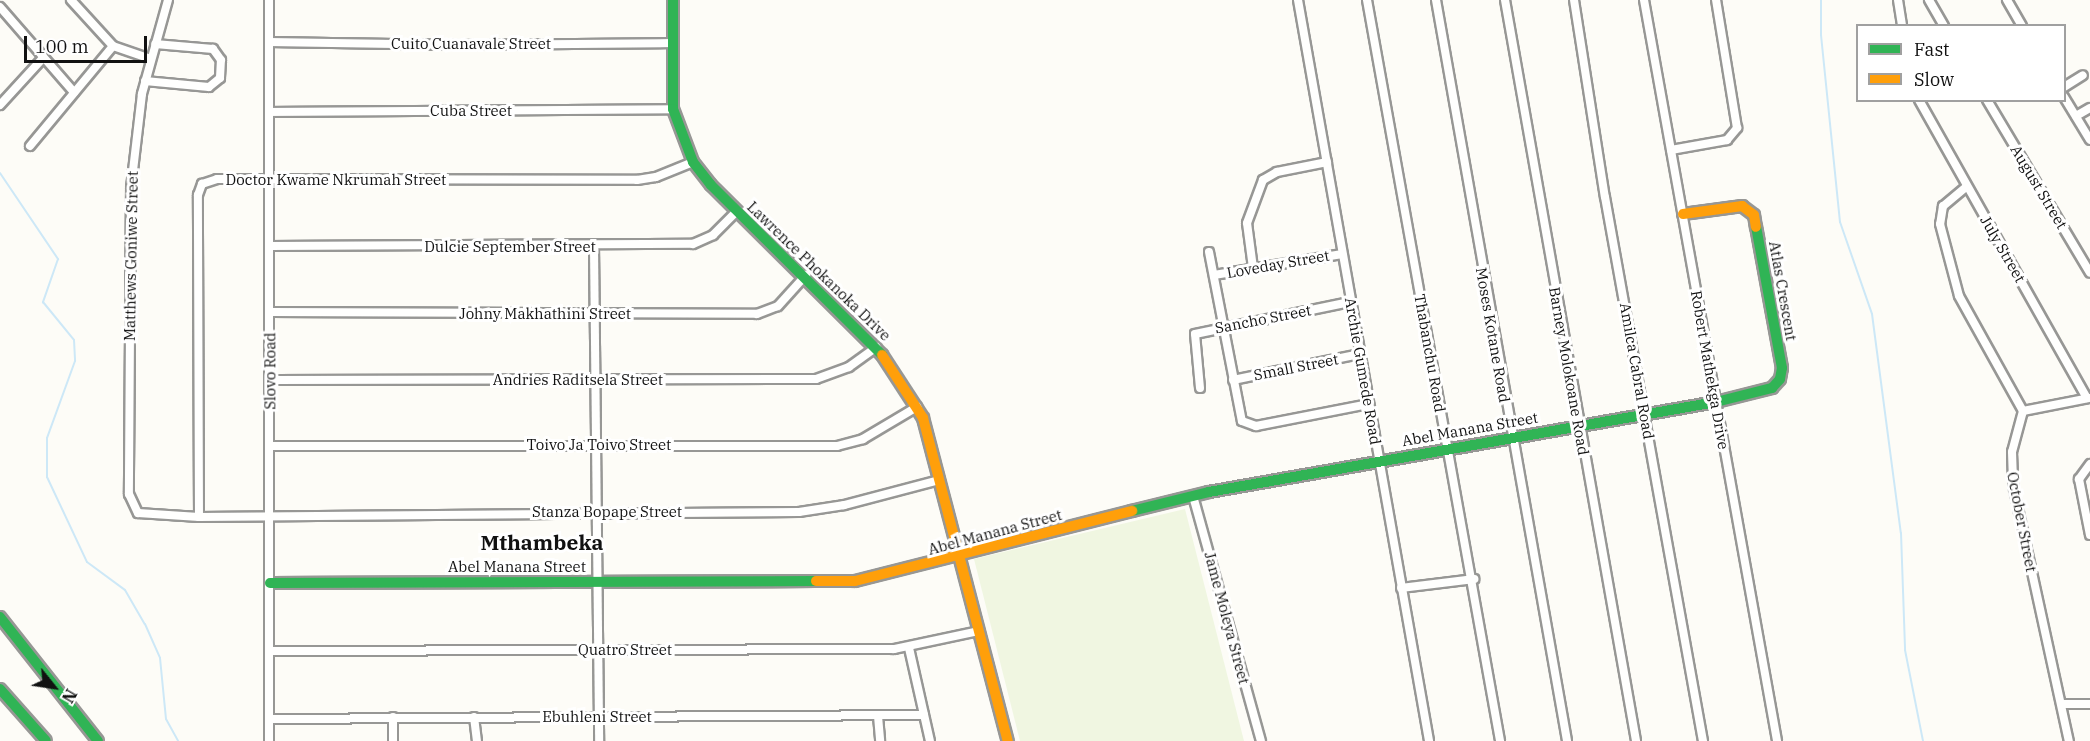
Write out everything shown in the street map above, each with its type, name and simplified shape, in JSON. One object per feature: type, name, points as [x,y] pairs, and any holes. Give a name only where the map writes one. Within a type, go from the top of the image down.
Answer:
[{"type":"street","points":[[71,0],[113,46],[151,59]]},
{"type":"street","name":"Matthews Goniwe Street","points":[[138,513],[129,494],[130,212],[137,123],[145,81],[168,0]]},
{"type":"street","name":"Slovo Road","points":[[269,0],[271,446],[269,741]]},
{"type":"street","name":"Lawrence Phokanoka Drive","points":[[673,0],[673,109],[693,162],[737,211],[806,275],[877,347],[918,407],[1008,741]]},
{"type":"street","name":"Archie Gumede Road","points":[[1298,0],[1429,741]]},
{"type":"street","name":"Thabanchu Road","points":[[1367,0],[1446,447],[1474,579],[1500,741]]},
{"type":"street","name":"Moses Kotane Road","points":[[1436,0],[1511,437],[1567,741]]},
{"type":"street","name":"Barney Molokoane Road","points":[[1505,0],[1636,741]]},
{"type":"street","name":"Amilca Cabral Road","points":[[1574,0],[1703,741]]},
{"type":"street","name":"Robert Mathekga Drive","points":[[1644,0],[1777,741]]},
{"type":"street","points":[[1671,150],[1724,141],[1736,131],[1716,0]]},
{"type":"street","points":[[1898,0],[1902,24]]},
{"type":"street","points":[[1929,0],[1943,24]]},
{"type":"street","points":[[2007,0],[2021,24]]},
{"type":"street","points":[[0,7],[74,92]]},
{"type":"street","name":"Cuito Cuanavale Street","points":[[269,42],[458,45],[673,43]]},
{"type":"street","points":[[145,81],[208,87],[220,78],[220,55],[213,49],[155,44]]},
{"type":"street","points":[[30,146],[113,46]]},
{"type":"street","points":[[0,105],[43,58]]},
{"type":"street","points":[[2066,86],[2083,75]]},
{"type":"street","points":[[2066,100],[2090,140]]},
{"type":"street","name":"July Street","points":[[1920,102],[1966,187],[2089,398]]},
{"type":"street","name":"August Street","points":[[1989,102],[2090,273]]},
{"type":"street","points":[[2076,116],[2090,108]]},
{"type":"street","name":"Cuba Street","points":[[269,112],[673,109]]},
{"type":"street","name":"Doctor Kwame Nkrumah Street","points":[[199,517],[199,189],[209,180],[637,180],[656,177],[693,162]]},
{"type":"street","points":[[1253,268],[1248,223],[1263,180],[1272,173],[1327,162]]},
{"type":"street","points":[[1966,187],[1941,211],[1950,272],[1968,313],[2023,411],[2089,398]]},
{"type":"street","name":"Atlas Crescent","points":[[1683,214],[1749,208],[1755,218],[1782,375],[1772,388],[1716,402]]},
{"type":"street","name":"Dulcie September Street","points":[[270,246],[594,247],[693,244],[713,235],[737,211]]},
{"type":"street","points":[[594,247],[599,741]]},
{"type":"street","points":[[1209,252],[1242,421],[1256,426],[1368,404]]},
{"type":"street","name":"Loveday Street","points":[[1214,275],[1342,254]]},
{"type":"street","name":"Johny Makhathini Street","points":[[270,312],[596,315],[765,312],[778,306],[806,275]]},
{"type":"street","name":"Sancho Street","points":[[1200,388],[1193,336],[1224,327],[1350,302]]},
{"type":"street","name":"Andries Raditsela Street","points":[[270,380],[816,379],[849,367],[877,347]]},
{"type":"street","name":"Small Street","points":[[1233,380],[1360,354]]},
{"type":"street","name":"Abel Manana Street","points":[[270,582],[839,583],[960,557],[1193,496],[1446,447],[1644,412],[1716,402]]},
{"type":"street","name":"Toivo Ja Toivo Street","points":[[271,446],[597,444],[837,446],[863,439],[918,407]]},
{"type":"street","name":"October Street","points":[[2023,411],[2011,464],[2013,484],[2069,741]]},
{"type":"street","points":[[2090,464],[2079,479],[2090,535]]},
{"type":"street","name":"Stanza Bopape Street","points":[[138,513],[199,517],[271,514],[815,511],[939,480]]},
{"type":"street","name":"Jame Moleya Street","points":[[1193,496],[1261,741]]},
{"type":"street","points":[[1401,588],[1474,579]]},
{"type":"street","points":[[0,617],[98,741]]},
{"type":"street","name":"Quatro Street","points":[[270,651],[909,648],[979,631]]},
{"type":"street","points":[[909,648],[930,741]]},
{"type":"street","points":[[0,689],[46,741]]},
{"type":"street","points":[[2062,704],[2090,704]]},
{"type":"street","name":"Ebuhleni Street","points":[[270,719],[924,715]]},
{"type":"street","points":[[878,716],[880,741]]},
{"type":"street","points":[[393,717],[393,741]]},
{"type":"street","points":[[474,717],[477,741]]},
{"type":"green space","points":[[1185,509],[1244,741],[1020,741],[974,559]]},
{"type":"waterway","points":[[1821,0],[1821,35],[1840,222],[1872,314],[1901,533],[1905,650],[1923,741]]},
{"type":"waterway","points":[[0,173],[58,259],[43,302],[74,340],[75,361],[47,438],[47,477],[87,562],[125,590],[145,624],[160,658],[166,719],[178,741]]},
{"type":"traffic: fast","points":[[673,0],[673,109],[693,162],[711,185],[882,355]]},
{"type":"traffic: fast","points":[[1132,511],[1209,492],[1716,402],[1772,388],[1780,379],[1782,368],[1756,227]]},
{"type":"traffic: fast","points":[[270,583],[816,581]]},
{"type":"traffic: fast","points":[[0,617],[98,741]]},
{"type":"traffic: fast","points":[[0,689],[46,741]]},
{"type":"traffic: slow","points":[[1683,214],[1742,206],[1754,215],[1756,227]]},
{"type":"traffic: slow","points":[[882,355],[923,418],[1008,741]]},
{"type":"traffic: slow","points":[[816,581],[855,581],[1132,511]]},
{"type":"district","name":"Mthambeka","points":[[542,542]]}]
